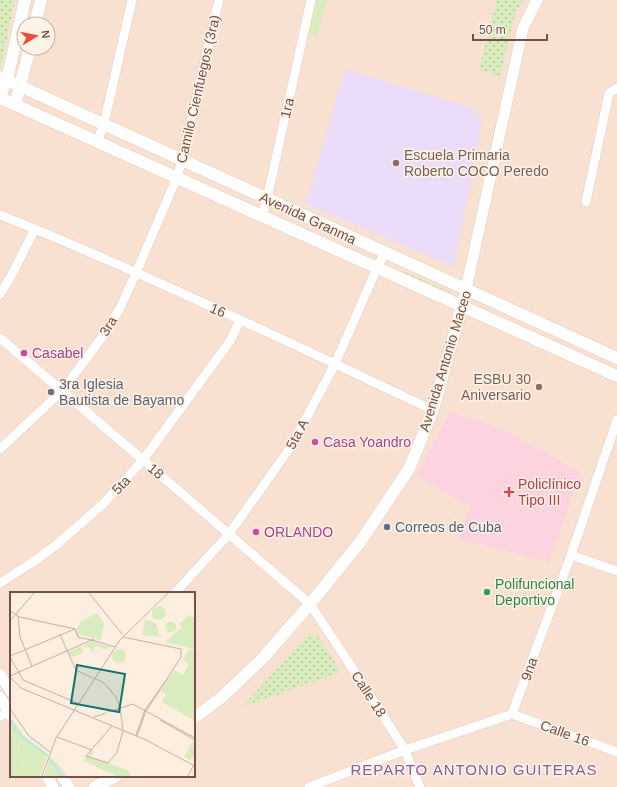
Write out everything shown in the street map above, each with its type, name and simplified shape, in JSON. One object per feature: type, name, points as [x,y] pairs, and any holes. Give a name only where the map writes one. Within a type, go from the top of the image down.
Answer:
[{"type":"main road","points":[[3,79],[25,0]]},
{"type":"main road","points":[[37,16],[41,0]]},
{"type":"main road","points":[[15,104],[28,56]]},
{"type":"main road","name":"Avenida Granma","points":[[3,79],[617,358]]},
{"type":"main road","name":"Avenida Granma","points":[[0,98],[617,376]]},
{"type":"main road","name":"Avenida Antonio Maceo","points":[[195,717],[222,697],[263,658],[310,604],[361,541],[409,469],[433,410],[463,306],[466,290]]},
{"type":"main road","points":[[94,787],[114,777]]},
{"type":"street","points":[[97,142],[104,124],[132,0]]},
{"type":"street","name":"Camilo Cienfuegos (3ra)","points":[[177,178],[219,0]]},
{"type":"street","name":"1ra","points":[[262,216],[311,0]]},
{"type":"street","name":"Avenida Antonio Maceo","points":[[466,290],[523,28],[537,0]]},
{"type":"street","points":[[0,98],[3,79]]},
{"type":"street","points":[[586,202],[609,93],[617,88]]},
{"type":"street","name":"3ra","points":[[0,449],[62,391],[100,340],[120,308],[177,178]]},
{"type":"street","name":"16","points":[[0,214],[240,320],[433,410]]},
{"type":"street","points":[[0,294],[10,278],[35,229]]},
{"type":"street","name":"5ta A","points":[[176,592],[229,534],[290,448],[335,364],[385,253]]},
{"type":"street","name":"5ta","points":[[0,583],[30,564],[54,546],[103,504],[144,460],[230,341],[240,320]]},
{"type":"street","name":"18","points":[[0,338],[310,604]]},
{"type":"street","name":"9na","points":[[512,714],[572,555],[617,420]]},
{"type":"street","points":[[572,555],[617,571]]},
{"type":"street","name":"Calle 18","points":[[310,604],[354,669],[405,750],[420,787]]},
{"type":"street","points":[[0,674],[10,690]]},
{"type":"street","points":[[0,697],[8,714]]},
{"type":"street","points":[[309,787],[405,750],[512,714]]},
{"type":"street","name":"Calle 16","points":[[512,714],[617,752]]},
{"type":"street","points":[[48,777],[53,787]]},
{"type":"street","points":[[63,777],[69,787]]},
{"type":"shaded area","points":[[0,0],[617,0],[617,787],[0,787]]},
{"type":"shaded area","name":"Escuela Primaria Roberto COCO Peredo","points":[[345,69],[472,108],[482,122],[454,267],[306,204]]},
{"type":"shaded area","name":"Policlínico Tipo III","points":[[450,411],[510,433],[581,473],[549,562],[457,538],[471,507],[416,476]]},
{"type":"green space","points":[[0,0],[15,0],[0,70]]},
{"type":"green space","points":[[312,0],[327,0],[317,36],[304,34]]},
{"type":"green space","points":[[497,0],[523,0],[516,11],[501,71],[501,77],[479,69]]},
{"type":"green space","points":[[401,270],[449,291],[449,293],[400,272]]},
{"type":"green space","points":[[312,634],[319,638],[341,672],[242,707],[308,635]]},
{"type":"place","name":"Escuela Primaria Roberto COCO Peredo","points":[[396,163]]},
{"type":"place","name":"Casabel","points":[[24,353]]},
{"type":"place","name":"ESBU 30 Aniversario","points":[[539,387]]},
{"type":"place","name":"3ra Iglesia Bautista de Bayamo","points":[[51,392]]},
{"type":"place","name":"Casa Yoandro","points":[[315,442]]},
{"type":"place","name":"Policlínico Tipo III","points":[[509,492]]},
{"type":"place","name":"Correos de Cuba","points":[[387,527]]},
{"type":"place","name":"ORLANDO","points":[[256,532]]},
{"type":"place","name":"Polifuncional Deportivo","points":[[487,592]]},
{"type":"district","name":"REPARTO ANTONIO GUITERAS","points":[[474,769]]}]
